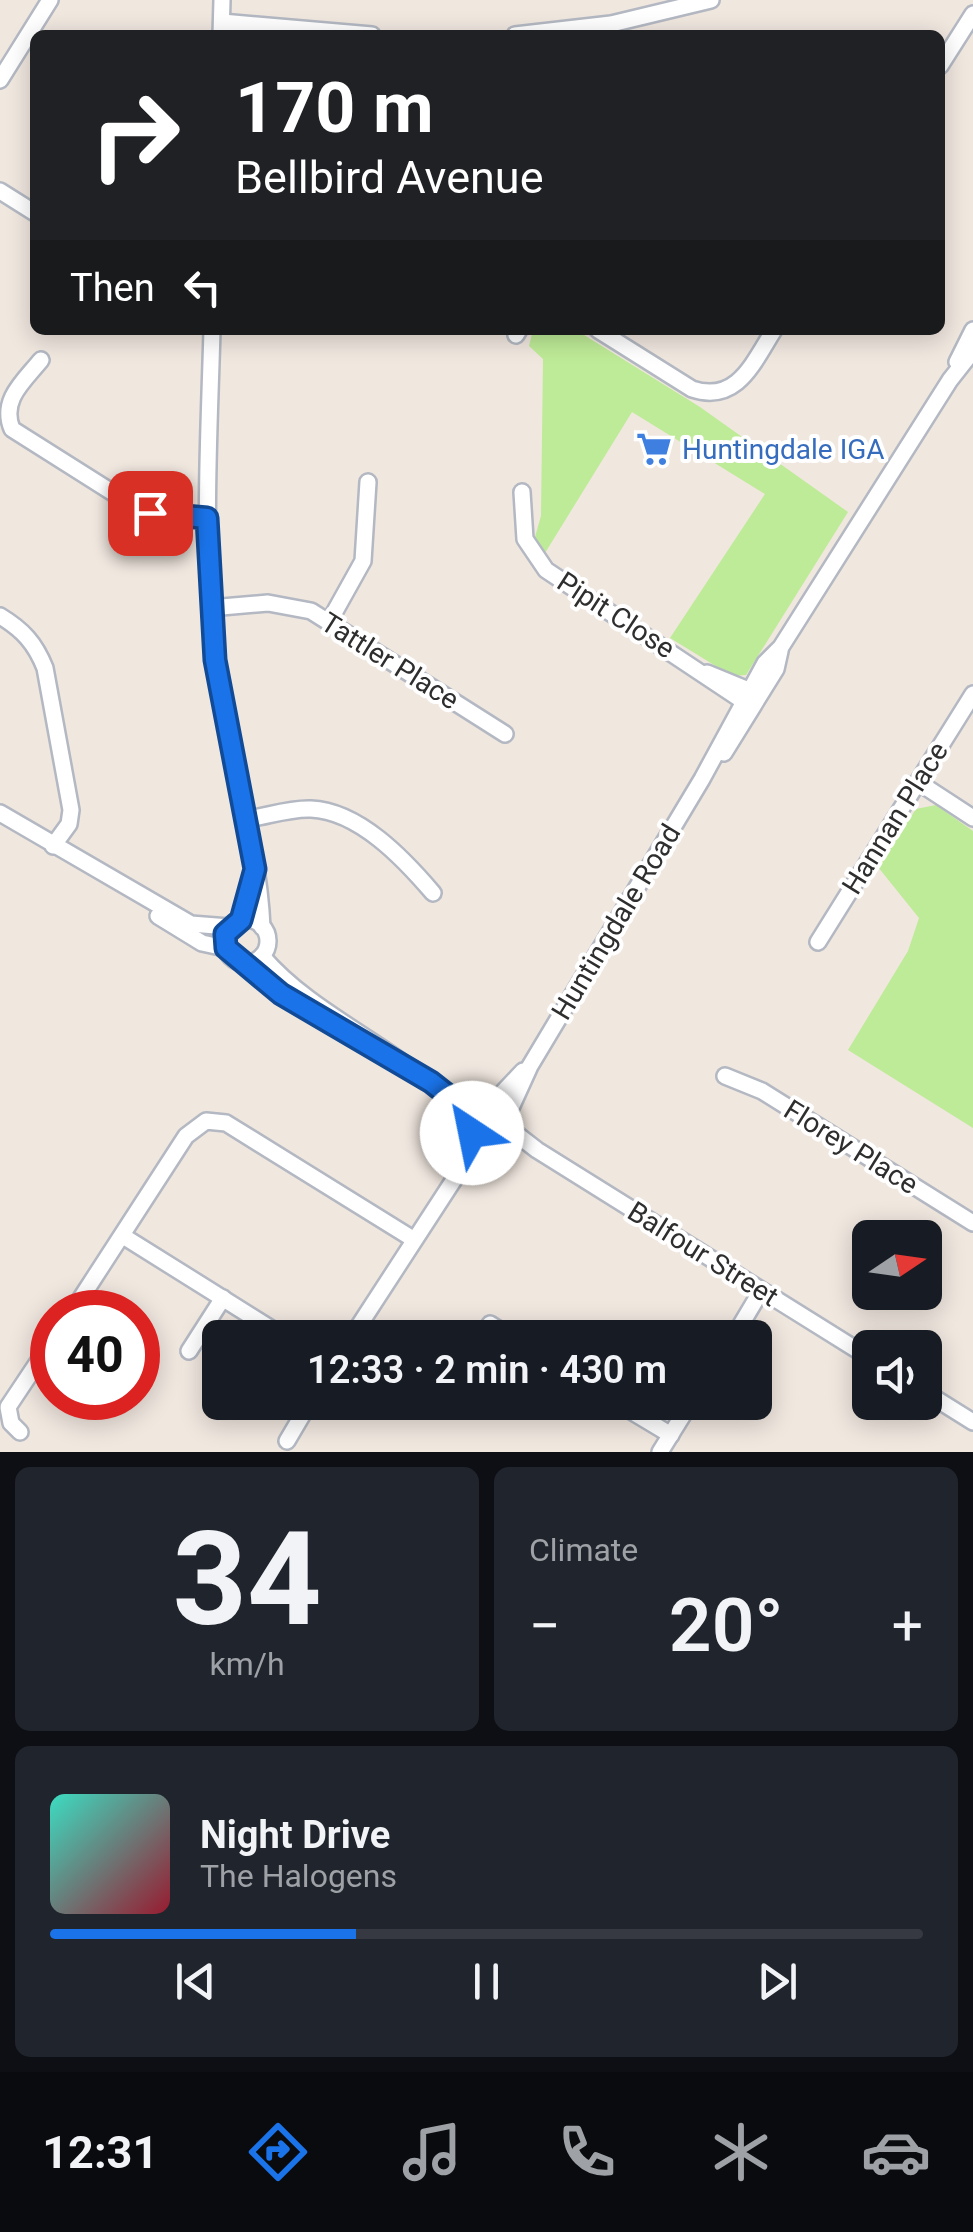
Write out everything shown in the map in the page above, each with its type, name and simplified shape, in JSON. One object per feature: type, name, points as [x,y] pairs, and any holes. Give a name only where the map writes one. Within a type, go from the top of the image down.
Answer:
[{"type":"street","points":[[31,30],[50,0]]},
{"type":"street","points":[[636,0],[640,18]]},
{"type":"street","points":[[552,30],[640,18],[711,0]]},
{"type":"street","points":[[945,58],[973,11],[960,0]]},
{"type":"street","points":[[222,17],[328,30]]},
{"type":"street","points":[[0,80],[30,32]]},
{"type":"street","points":[[0,191],[30,210]]},
{"type":"street","name":"Huntingdale Road","points":[[950,380],[973,330]]},
{"type":"street","points":[[212,335],[207,518],[210,608],[219,683],[248,819],[262,926],[268,938],[254,959]]},
{"type":"street","points":[[606,335],[692,389],[709,394],[729,390],[744,376],[771,335]]},
{"type":"street","name":"Huntingdale Road","points":[[506,1124],[530,1066],[702,779],[715,768],[781,647],[950,380],[973,351]]},
{"type":"street","points":[[41,360],[13,394],[7,418],[12,429],[137,508],[165,516],[207,518]]},
{"type":"street","points":[[329,622],[363,561],[368,482]]},
{"type":"street","name":"Pipit Close","points":[[522,492],[524,539],[546,570],[751,698]]},
{"type":"street","name":"Tattler Place","points":[[210,608],[268,602],[292,605],[329,622],[504,734]]},
{"type":"street","points":[[0,616],[20,628],[37,648],[45,668],[71,810],[69,824],[53,846]]},
{"type":"street","name":"Hannan Place","points":[[818,942],[973,694]]},
{"type":"street","points":[[918,782],[973,818]]},
{"type":"street","points":[[248,819],[305,808],[326,810],[404,859],[433,892]]},
{"type":"street","points":[[0,813],[192,938],[226,948],[234,959],[254,959],[450,1097],[500,1114],[506,1124],[493,1143],[455,1178],[362,1320]]},
{"type":"street","points":[[82,864],[190,924],[262,926]]},
{"type":"street","points":[[226,948],[255,869]]},
{"type":"street","name":"Huntingdale Road","points":[[486,1108],[530,1066]]},
{"type":"street","name":"Florey Place","points":[[725,1076],[762,1091],[973,1222]]},
{"type":"street","points":[[450,1097],[479,1142],[493,1143]]},
{"type":"street","points":[[455,1178],[474,1116],[486,1108]]},
{"type":"street","points":[[87,1290],[194,1126],[216,1120],[413,1240]]},
{"type":"street","name":"Balfour Street","points":[[506,1124],[537,1150],[852,1347]]},
{"type":"street","name":"Balfour Street","points":[[493,1143],[537,1150]]},
{"type":"street","points":[[124,1236],[258,1320]]},
{"type":"street","points":[[743,1320],[761,1291]]},
{"type":"street","points":[[189,1352],[223,1298]]},
{"type":"street","points":[[20,1432],[11,1423],[8,1407],[30,1374]]},
{"type":"street","points":[[942,1403],[973,1422]]},
{"type":"street","points":[[287,1441],[299,1420]]},
{"type":"street","points":[[646,1420],[671,1435]]},
{"type":"street","points":[[660,1452],[681,1420]]},
{"type":"green space","points":[[532,335],[584,335],[700,407],[848,512],[746,675],[732,676],[670,638],[765,494],[632,412],[545,553],[535,537],[541,516],[543,359],[529,346]]},
{"type":"green space","points":[[936,805],[973,831],[973,1128],[848,1050],[908,951],[919,918],[878,867],[916,809]]},
{"type":"place","name":"Huntingdale IGA","points":[[654,449]]},
{"type":"route","points":[[150,513],[207,518],[215,660],[255,869],[241,920],[234,922],[225,934],[229,954],[246,963],[281,994],[431,1082],[450,1097],[472,1133]]}]
